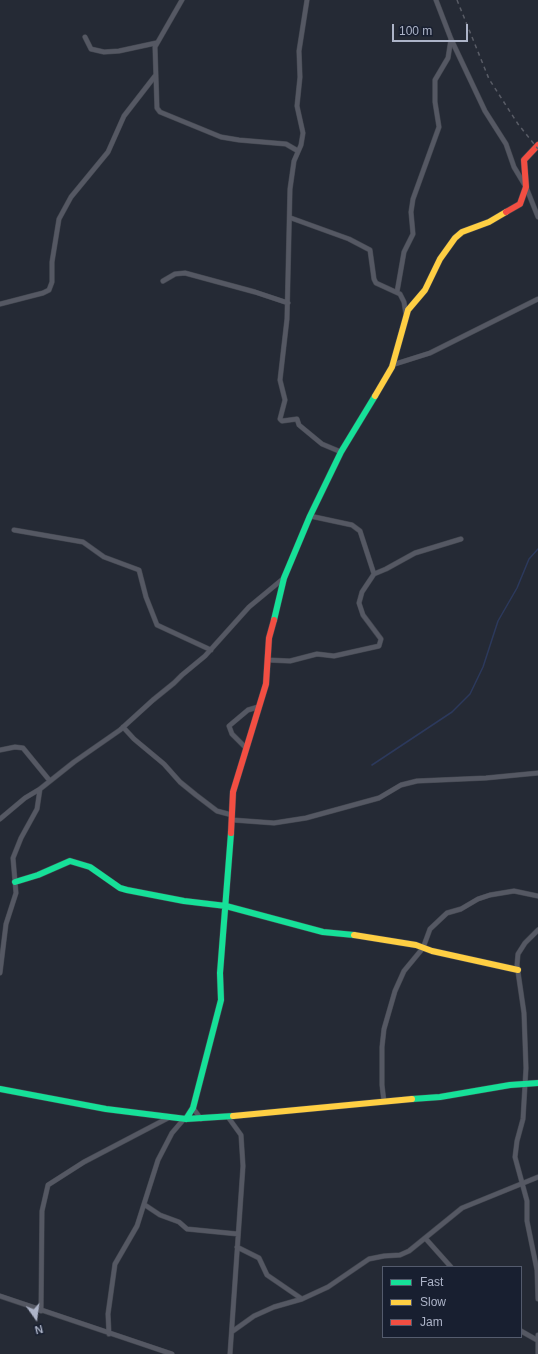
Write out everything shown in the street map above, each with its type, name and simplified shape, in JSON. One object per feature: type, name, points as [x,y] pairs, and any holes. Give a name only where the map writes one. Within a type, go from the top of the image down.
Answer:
[{"type":"street","points":[[182,0],[156,44],[155,76],[157,108],[166,116],[222,137],[286,144],[298,151]]},
{"type":"street","points":[[307,0],[299,56],[300,77],[298,111],[303,133],[301,146],[294,161],[290,189],[291,218],[288,304],[280,380],[285,400],[280,420],[297,419],[299,425],[322,444],[341,452]]},
{"type":"street","points":[[436,0],[451,39],[485,111],[506,144],[518,175],[526,187],[538,217]]},
{"type":"street","points":[[85,37],[91,49],[104,52],[119,51],[156,44]]},
{"type":"street","points":[[397,292],[404,252],[413,234],[411,212],[413,199],[439,127],[435,102],[435,80],[448,58],[451,39]]},
{"type":"street","points":[[0,304],[50,290],[52,282],[52,262],[59,219],[71,197],[108,152],[124,116],[155,76]]},
{"type":"street","points":[[109,1334],[108,1314],[115,1264],[137,1226],[145,1205],[158,1160],[172,1133],[193,1108],[220,1000],[220,973],[233,792],[266,684],[269,638],[284,578],[310,516],[341,452],[392,365],[408,310],[425,290],[440,259],[455,238],[462,232],[489,222],[520,204],[526,187],[524,160],[538,145]]},
{"type":"street","points":[[291,218],[328,231],[366,248],[372,254],[374,279],[376,283],[397,292],[402,297],[406,315]]},
{"type":"street","points":[[163,281],[175,274],[185,273],[255,292],[288,304]]},
{"type":"street","points":[[392,365],[430,353],[538,299]]},
{"type":"street","points":[[310,516],[352,525],[360,531],[374,574]]},
{"type":"street","points":[[14,530],[83,542],[104,556],[139,570],[148,602],[158,626],[211,650]]},
{"type":"street","points":[[268,660],[290,661],[316,654],[334,656],[379,646],[382,639],[363,615],[359,603],[362,592],[374,574],[415,553],[461,539]]},
{"type":"street","points":[[0,819],[25,798],[40,789],[123,727],[211,650],[249,607],[284,578]]},
{"type":"street","points":[[246,748],[232,734],[229,726],[248,710],[258,707]]},
{"type":"street","points":[[123,727],[134,739],[164,764],[180,782],[217,811],[232,818],[274,823],[306,818],[379,798],[401,785],[416,780],[486,778],[538,773]]},
{"type":"street","points":[[0,750],[15,747],[23,748],[50,781]]},
{"type":"street","points":[[0,973],[6,924],[15,898],[13,858],[21,838],[37,809],[40,789]]},
{"type":"street","points":[[15,882],[38,875],[70,861],[90,867],[120,888],[126,890],[184,901],[226,906],[323,932],[405,943],[518,970]]},
{"type":"street","points":[[384,1102],[381,1061],[384,1029],[398,982],[404,971],[423,948],[427,935],[432,927],[447,913],[466,907],[478,899],[514,891],[538,896]]},
{"type":"street","points":[[538,930],[525,943],[518,954],[518,970],[526,1044],[523,1119],[516,1142],[515,1157],[527,1201],[527,1221],[537,1270],[538,1299]]},
{"type":"street","points":[[0,1089],[106,1109],[168,1118],[201,1119],[282,1110],[440,1097],[525,1083],[538,1083]]},
{"type":"street","points":[[193,1108],[201,1119]]},
{"type":"street","points":[[228,1117],[241,1135],[243,1147],[233,1331],[230,1354]]},
{"type":"street","points":[[41,1311],[42,1211],[48,1184],[79,1164],[168,1118]]},
{"type":"street","points":[[233,1331],[254,1316],[274,1307],[302,1299],[328,1287],[369,1259],[403,1254],[426,1239],[457,1212],[470,1203],[538,1177]]},
{"type":"street","points":[[145,1205],[160,1215],[179,1222],[187,1229],[238,1234]]},
{"type":"street","points":[[426,1239],[450,1266]]},
{"type":"street","points":[[237,1246],[259,1258],[268,1275],[302,1299]]},
{"type":"street","points":[[0,1296],[170,1354]]},
{"type":"street","points":[[522,1330],[538,1337],[538,1354]]},
{"type":"waterway","points":[[372,765],[452,712],[470,694],[483,667],[498,621],[517,588],[529,559],[538,549]]},
{"type":"railway","points":[[457,0],[489,79],[518,124],[538,149]]},
{"type":"traffic: fast","points":[[274,620],[284,578],[310,516],[341,452],[375,396]]},
{"type":"traffic: fast","points":[[186,1119],[193,1108],[221,1000],[220,973],[231,833]]},
{"type":"traffic: fast","points":[[15,882],[38,875],[70,861],[90,867],[120,888],[127,890],[184,901],[226,906],[323,932],[354,935]]},
{"type":"traffic: fast","points":[[412,1099],[440,1097],[510,1085],[538,1083]]},
{"type":"traffic: fast","points":[[0,1089],[106,1109],[186,1119],[233,1116]]},
{"type":"traffic: slow","points":[[375,396],[392,367],[408,310],[425,290],[440,259],[455,238],[462,232],[489,222],[506,212]]},
{"type":"traffic: slow","points":[[354,935],[416,945],[432,951],[518,970]]},
{"type":"traffic: slow","points":[[233,1116],[412,1099]]},
{"type":"traffic: jam","points":[[506,212],[520,204],[526,187],[524,160],[538,145]]},
{"type":"traffic: jam","points":[[231,833],[233,792],[266,684],[269,638],[274,620]]}]
